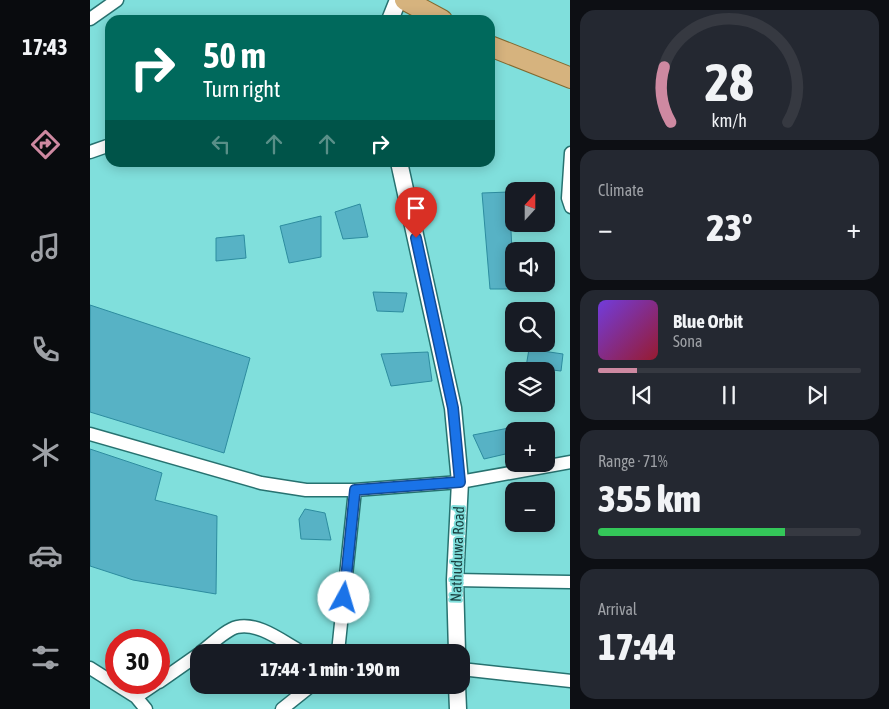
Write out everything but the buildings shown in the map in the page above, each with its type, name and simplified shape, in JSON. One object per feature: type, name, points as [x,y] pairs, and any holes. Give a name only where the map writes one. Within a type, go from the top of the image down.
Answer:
[{"type":"main road","points":[[405,0],[433,15]]},
{"type":"main road","points":[[495,48],[570,78]]},
{"type":"street","points":[[90,19],[117,0]]},
{"type":"street","points":[[392,15],[398,0]]},
{"type":"street","points":[[90,152],[105,147]]},
{"type":"street","points":[[570,153],[568,198],[570,207]]},
{"type":"street","name":"Nathuduwa Road","points":[[400,167],[453,408],[460,482],[455,580],[456,644]]},
{"type":"street","points":[[90,434],[261,483],[306,490],[355,490],[460,482],[570,462]]},
{"type":"street","points":[[339,644],[355,490]]},
{"type":"street","points":[[455,580],[570,582]]},
{"type":"street","points":[[212,644],[235,627],[248,627],[261,629],[288,644]]},
{"type":"street","points":[[170,674],[190,660]]},
{"type":"street","points":[[90,668],[136,697],[146,709]]},
{"type":"street","points":[[470,670],[570,681]]},
{"type":"street","points":[[136,697],[140,694]]},
{"type":"street","points":[[282,709],[301,694]]},
{"type":"street","points":[[454,707],[456,694]]},
{"type":"route","points":[[344,598],[355,490],[460,482],[453,408],[416,238]]}]
